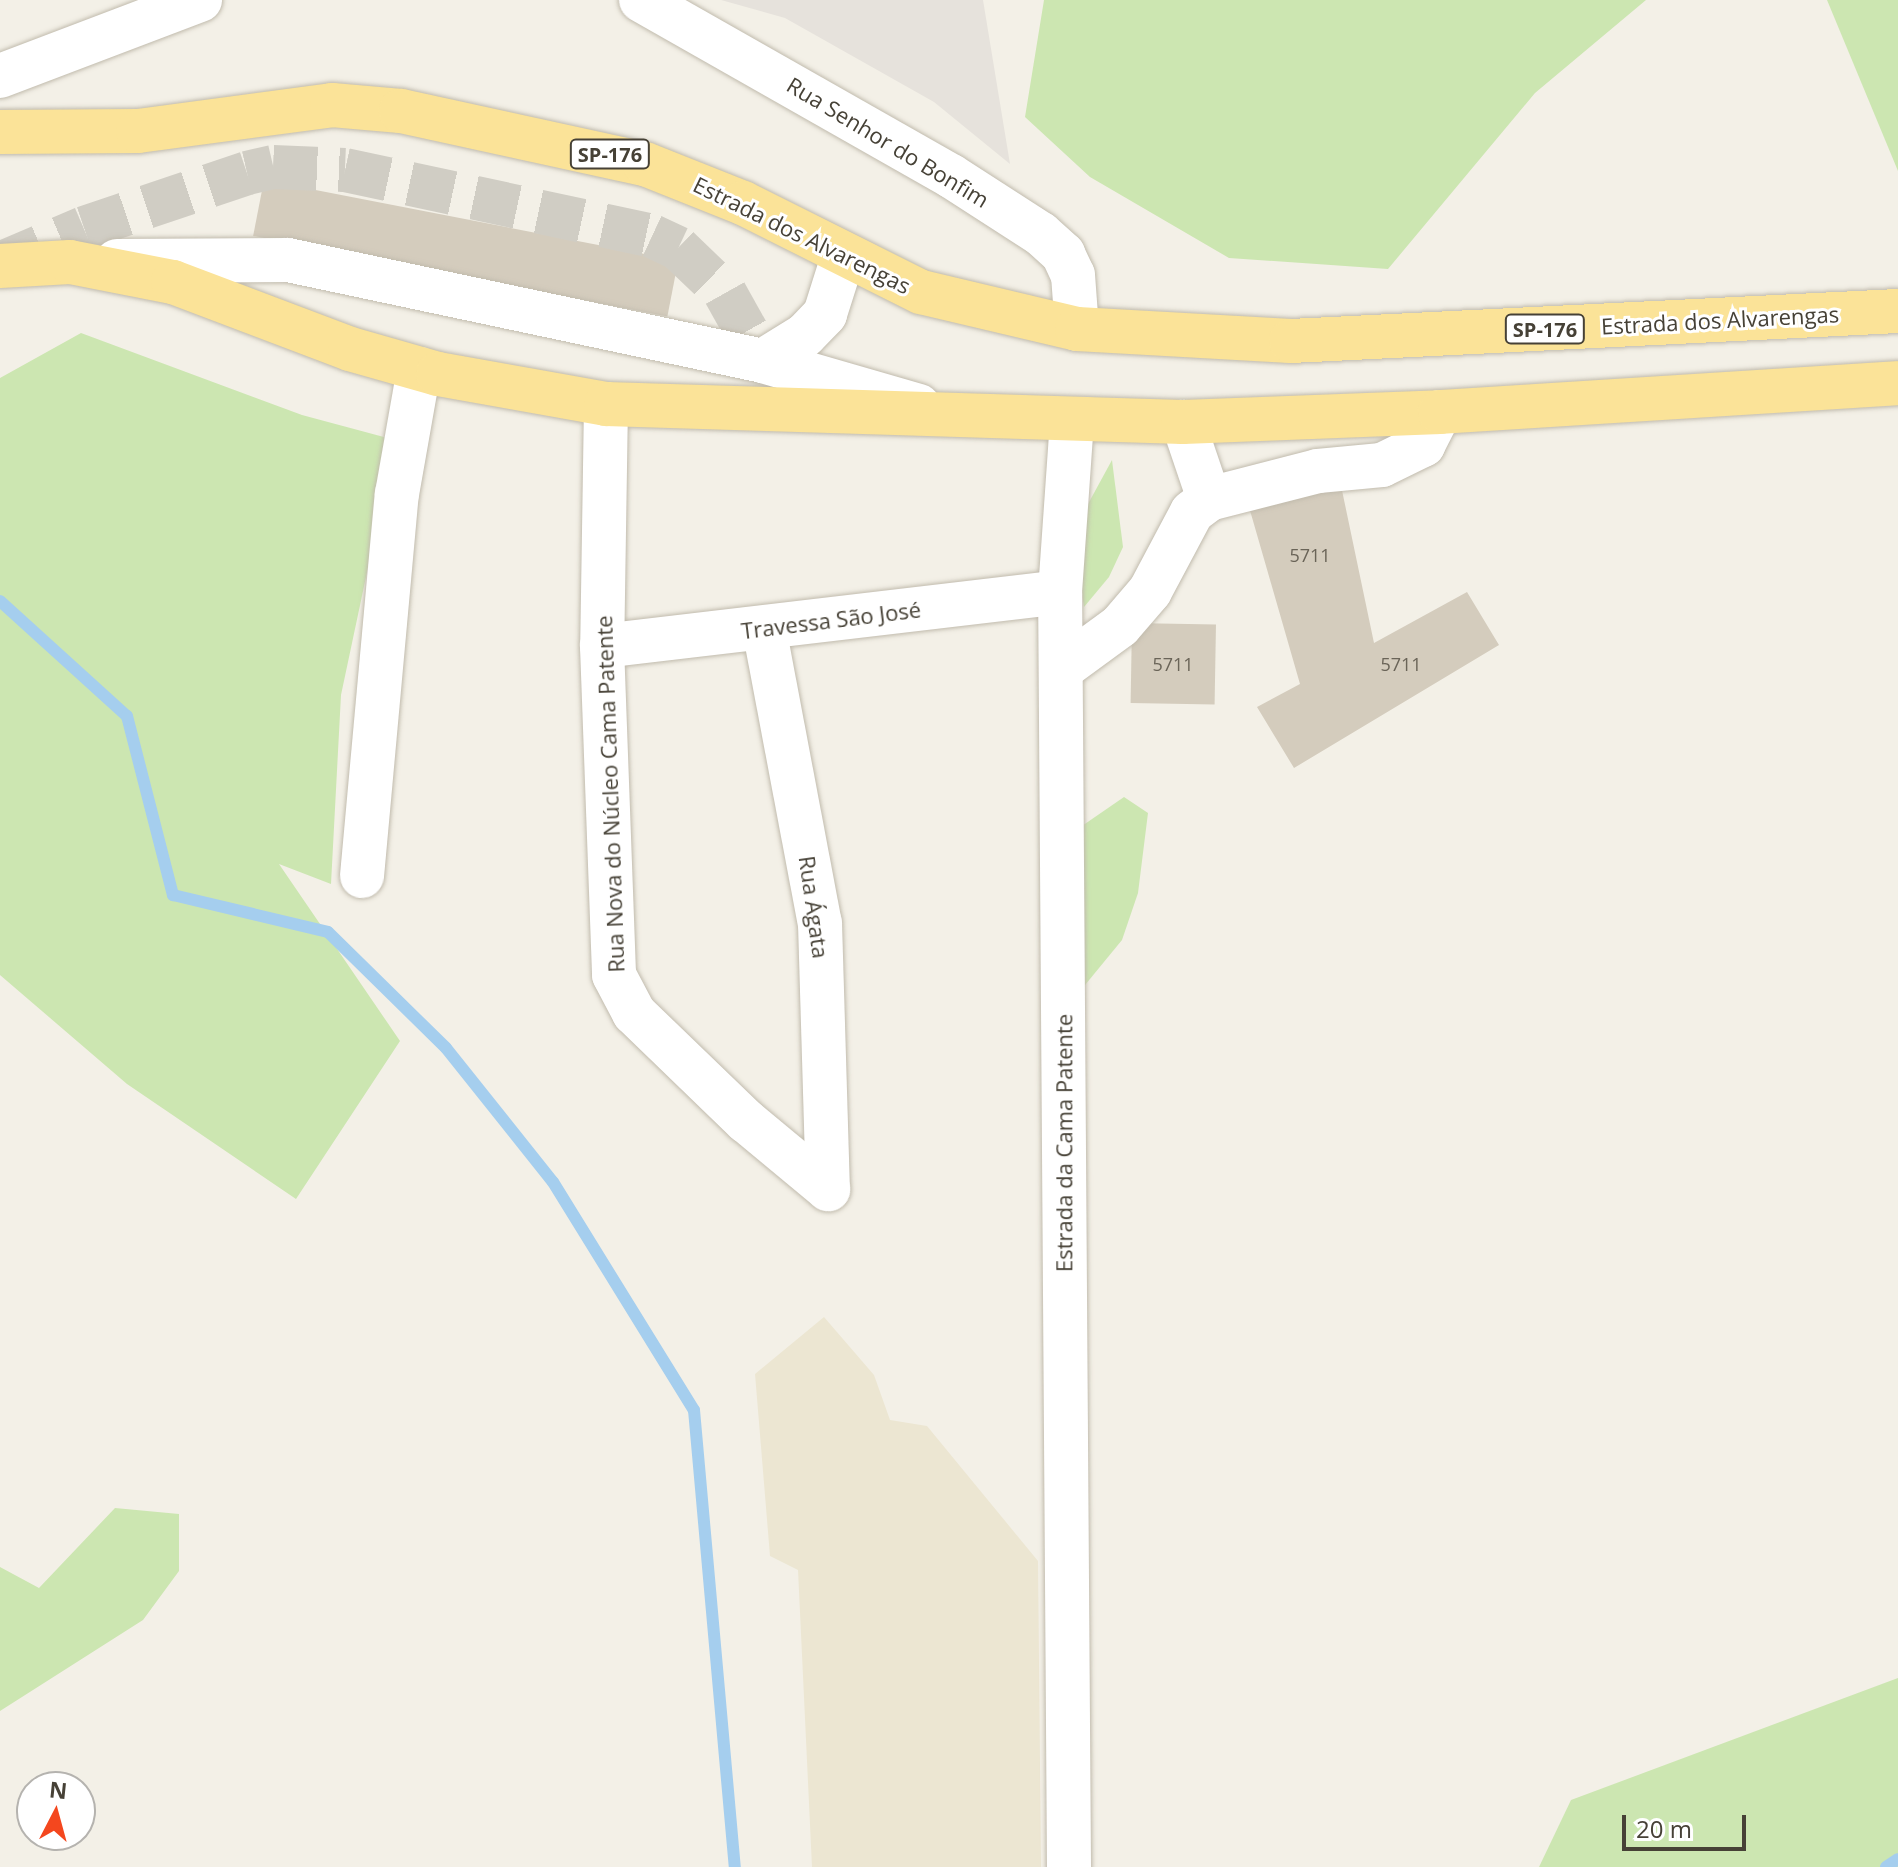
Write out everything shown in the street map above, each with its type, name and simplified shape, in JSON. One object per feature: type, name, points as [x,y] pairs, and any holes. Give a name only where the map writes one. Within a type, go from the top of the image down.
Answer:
[{"type":"main road","name":"Estrada dos Alvarengas","points":[[0,132],[138,131],[332,105],[401,111],[645,164],[743,203],[843,257],[921,292],[1077,329],[1291,341],[1898,311]]},
{"type":"main road","points":[[0,266],[70,262],[173,282],[350,349],[419,369],[606,404],[1183,422],[1440,412],[1898,383]]},
{"type":"street","points":[[0,76],[200,0]]},
{"type":"street","name":"Rua Senhor do Bonfim","points":[[641,0],[951,176],[1041,234],[1063,254],[1073,275],[1077,329]]},
{"type":"street","points":[[763,361],[805,335],[825,314],[843,257]]},
{"type":"street","points":[[70,262],[288,260],[763,361],[938,412]]},
{"type":"street","points":[[362,876],[397,494],[419,369]]},
{"type":"street","name":"Rua Nova do Núcleo Cama Patente","points":[[606,404],[602,646],[612,955],[621,993],[634,1013],[746,1121],[828,1189]]},
{"type":"street","points":[[1064,667],[1130,614],[1150,591],[1192,512],[1209,499],[1318,471],[1382,465],[1423,445],[1440,412]]},
{"type":"street","name":"Estrada da Cama Patente","points":[[1069,1867],[1064,667],[1060,592],[1072,420]]},
{"type":"street","points":[[1183,422],[1209,499]]},
{"type":"street","name":"Travessa São José","points":[[602,646],[1060,592]]},
{"type":"street","name":"Rua Ágata","points":[[764,628],[820,923],[828,1189]]},
{"type":"shaded area","points":[[721,0],[983,0],[1010,164],[934,102],[785,18]]},
{"type":"shaded area","points":[[824,1317],[874,1375],[890,1420],[927,1426],[1038,1561],[1041,1867],[812,1867],[798,1570],[770,1556],[755,1374]]},
{"type":"green space","points":[[1044,0],[1646,0],[1535,93],[1388,269],[1229,258],[1090,177],[1025,117]]},
{"type":"green space","points":[[1827,0],[1898,0],[1898,171]]},
{"type":"green space","points":[[81,333],[302,415],[395,440],[341,695],[331,884],[279,864],[400,1041],[296,1199],[127,1084],[0,975],[0,378]]},
{"type":"green space","points":[[1112,460],[1123,547],[1109,577],[1084,607],[1079,576],[1082,515]]},
{"type":"green space","points":[[1124,797],[1148,813],[1138,893],[1122,940],[1076,996],[1079,828]]},
{"type":"green space","points":[[115,1508],[179,1514],[179,1571],[143,1620],[0,1711],[0,1567],[39,1588]]},
{"type":"green space","points":[[1898,1678],[1898,1867],[1539,1867],[1571,1800]]},
{"type":"building","points":[[264,180],[678,261],[667,316],[253,236]]},
{"type":"building","points":[[1339,476],[1374,643],[1467,592],[1499,645],[1294,768],[1257,707],[1300,684],[1247,500]]},
{"type":"building","points":[[1132,623],[1216,624],[1215,704],[1131,703]]},
{"type":"waterway","points":[[0,601],[127,716],[173,895],[328,932],[446,1048],[553,1182],[694,1410],[735,1867]]},
{"type":"waterway","points":[[1886,1867],[1898,1859]]},
{"type":"tunnel","points":[[0,264],[84,228],[247,173],[273,167],[345,170],[652,236],[678,248],[725,293],[763,361]]}]
